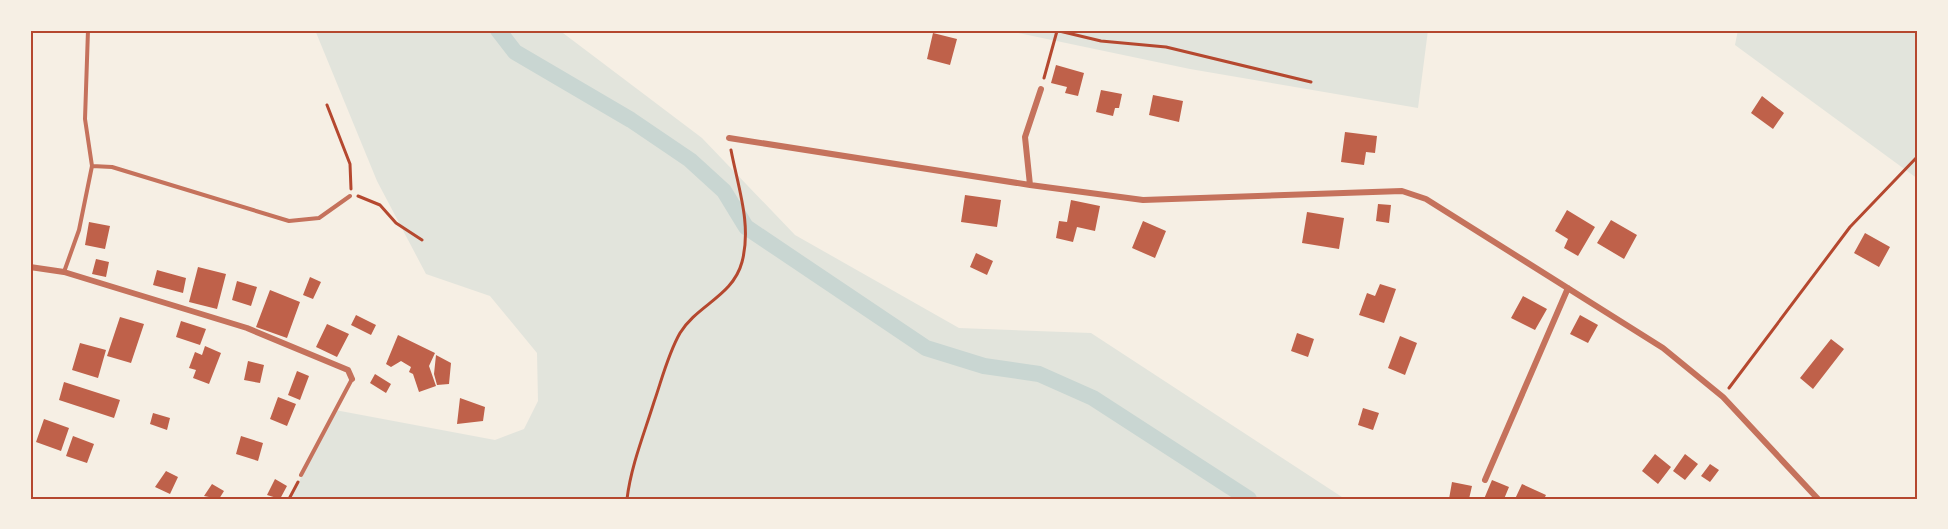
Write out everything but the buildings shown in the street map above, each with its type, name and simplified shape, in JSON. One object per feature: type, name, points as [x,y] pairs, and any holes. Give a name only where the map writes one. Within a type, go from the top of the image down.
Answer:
[{"type":"street","points":[[1030,185],[1025,137],[1041,89]]},
{"type":"street","points":[[729,138],[1030,185],[1143,200],[1402,191],[1426,199],[1663,348],[1723,397],[1818,499]]},
{"type":"street","points":[[30,267],[64,272],[247,328],[348,370],[352,379]]},
{"type":"street","points":[[1485,480],[1568,288]]},
{"type":"lane","points":[[64,272],[79,230],[92,166],[85,119],[88,30]]},
{"type":"lane","points":[[92,166],[112,167],[289,221],[319,218],[350,196]]},
{"type":"lane","points":[[301,475],[352,379]]},
{"type":"lane","points":[[1806,499],[1811,493]]},
{"type":"path","points":[[1041,89],[1056,31],[1101,41],[1166,47],[1311,82]]},
{"type":"path","points":[[327,105],[351,164],[350,196],[364,196],[380,205],[396,223],[422,240]]},
{"type":"path","points":[[627,499],[638,451],[671,352],[681,332],[698,313],[733,285],[742,262],[746,227],[729,138]]},
{"type":"path","points":[[1723,397],[1850,227],[1918,157]]},
{"type":"path","points":[[289,499],[301,475]]},
{"type":"shaded area","points":[[315,30],[559,30],[702,138],[795,235],[959,328],[1091,333],[1345,499],[290,499],[335,410],[495,440],[524,429],[538,401],[537,353],[490,296],[426,274],[377,181]]},
{"type":"shaded area","points":[[1004,30],[1428,30],[1418,108],[1190,69]]},
{"type":"shaded area","points":[[1738,30],[1918,30],[1918,179],[1735,45]]},
{"type":"waterway","points":[[498,30],[515,52],[631,120],[690,160],[724,191],[746,227],[926,348],[984,366],[1039,374],[1093,398],[1249,499]]}]
